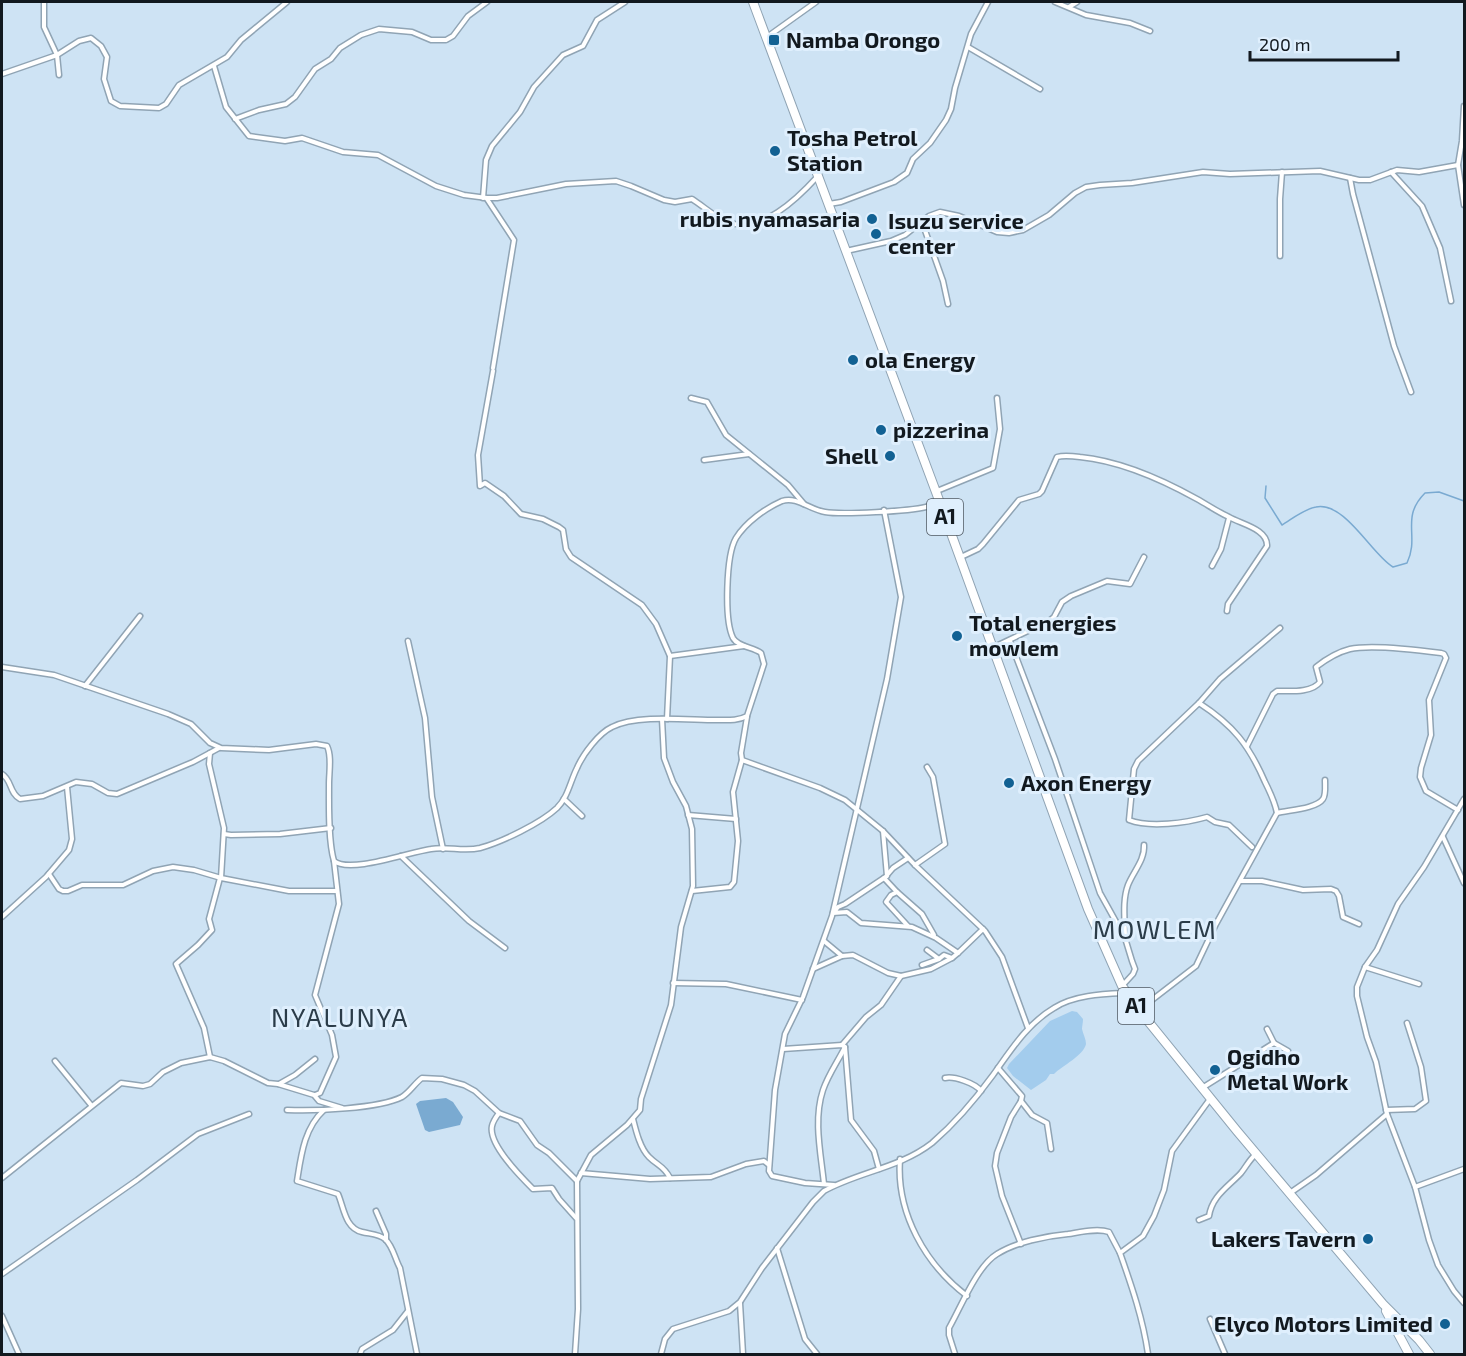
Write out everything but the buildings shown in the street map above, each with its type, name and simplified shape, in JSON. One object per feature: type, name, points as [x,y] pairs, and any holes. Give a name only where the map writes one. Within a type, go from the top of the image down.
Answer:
[{"type":"highway","name":"A1","points":[[753,2],[936,492],[1088,909],[1124,989],[1256,1153],[1383,1304],[1430,1354]]},
{"type":"highway","name":"A1","points":[[1383,1304],[1409,1354]]},
{"type":"highway","points":[[1409,1354],[1423,1345]]},
{"type":"street","points":[[44,2],[44,27],[57,55],[59,75]]},
{"type":"street","points":[[2,74],[57,55],[79,40],[91,38],[97,41],[107,57],[104,79],[109,96],[115,104],[127,107],[163,107],[184,81],[227,57],[241,40],[287,2]]},
{"type":"street","points":[[235,119],[259,110],[286,104],[295,97],[315,69],[331,59],[340,48],[361,35],[379,29],[412,32],[431,40],[446,40],[453,36],[468,16],[487,2]]},
{"type":"street","points":[[575,1354],[578,1309],[577,1181],[591,1155],[633,1119],[640,1110],[641,1099],[671,1005],[681,927],[692,891],[692,829],[664,758],[664,719],[670,656],[656,624],[642,605],[571,557],[566,549],[563,530],[559,526],[543,519],[521,514],[504,496],[485,483],[480,486],[478,455],[514,240],[485,198],[486,160],[492,146],[520,112],[534,87],[563,54],[582,46],[597,20],[625,2]]},
{"type":"street","points":[[766,38],[816,2]]},
{"type":"street","points":[[828,204],[842,202],[894,182],[907,173],[913,159],[930,143],[946,120],[971,33],[988,2]]},
{"type":"street","points":[[1055,2],[1086,15],[1130,23],[1150,30]]},
{"type":"street","points":[[1068,8],[1077,2]]},
{"type":"street","points":[[968,47],[1040,89]]},
{"type":"street","points":[[214,66],[223,99],[249,136],[285,141],[302,138],[352,154],[378,155],[436,186],[464,195],[485,198],[566,184],[616,182],[664,200],[675,202],[692,200],[727,222],[744,225],[778,213],[818,177]]},
{"type":"street","points":[[1464,106],[1463,141],[1458,165],[1464,205]]},
{"type":"street","points":[[845,251],[891,241],[905,235],[933,214],[947,213],[959,216],[984,228],[1009,233],[1023,230],[1049,215],[1075,193],[1086,188],[1190,173],[1320,171],[1370,180],[1397,170],[1433,171],[1458,165]]},
{"type":"street","points":[[1280,256],[1282,172]]},
{"type":"street","points":[[1391,172],[1422,206],[1440,248],[1451,301]]},
{"type":"street","points":[[1350,178],[1394,346],[1411,392]]},
{"type":"street","points":[[922,222],[943,281],[948,304]]},
{"type":"street","points":[[691,398],[707,402],[726,435],[788,484],[807,507]]},
{"type":"street","points":[[936,492],[993,468],[1000,429],[997,398]]},
{"type":"street","points":[[704,460],[750,454]]},
{"type":"street","points":[[960,557],[978,549],[1019,501],[1042,491],[1054,462],[1060,456],[1104,460],[1128,467],[1259,531],[1268,544],[1228,604],[1227,611]]},
{"type":"street","points":[[692,891],[730,887],[734,882],[738,841],[733,792],[742,760],[747,716],[764,664],[761,653],[734,639],[729,616],[728,585],[735,539],[748,524],[769,508],[785,500],[796,500],[807,507],[826,513],[925,507],[939,501]]},
{"type":"street","points":[[834,1185],[776,1178],[769,1171],[775,1090],[785,1034],[802,1000],[833,913],[887,679],[901,597],[884,510]]},
{"type":"street","points":[[1212,566],[1221,549],[1229,518]]},
{"type":"street","points":[[992,649],[1054,618],[1062,602],[1071,596],[1107,581],[1130,584],[1144,557]]},
{"type":"street","points":[[85,686],[140,616]]},
{"type":"street","points":[[1252,847],[1229,825],[1215,822],[1207,817],[1190,822],[1170,823],[1130,820],[1135,765],[1199,703],[1220,679],[1280,628]]},
{"type":"street","points":[[408,641],[425,718],[432,797],[442,849]]},
{"type":"street","points":[[661,1354],[665,1339],[673,1329],[729,1311],[740,1302],[777,1248],[824,1191],[834,1185],[911,1156],[932,1142],[981,1091],[1028,1028],[1056,1006],[1124,989],[1133,974],[1135,969],[1125,938],[1100,893],[1055,759],[1010,641]]},
{"type":"street","points":[[670,656],[744,646]]},
{"type":"street","points":[[1246,746],[1275,692],[1298,691],[1317,686],[1320,682],[1316,667],[1342,652],[1367,648],[1441,653],[1446,658],[1429,700],[1431,735],[1420,777],[1426,791],[1458,810]]},
{"type":"street","points":[[2,667],[54,675],[183,720],[191,724],[210,743],[221,748],[269,750],[316,744],[327,746],[331,828],[339,904],[315,995],[332,1035],[336,1057],[320,1093],[314,1095]]},
{"type":"street","points":[[1139,1010],[1196,966],[1216,924],[1277,813],[1269,789],[1246,746],[1231,726],[1199,703]]},
{"type":"street","points":[[334,861],[345,866],[432,848],[463,851],[489,845],[541,820],[564,799],[578,765],[603,734],[612,727],[648,719],[729,720],[747,716]]},
{"type":"street","points":[[2,774],[7,778],[13,794],[20,799],[43,796],[76,782],[92,784],[108,793],[117,794],[194,762],[221,748]]},
{"type":"street","points":[[210,752],[209,764],[224,823],[221,878],[209,919],[212,930],[176,964],[204,1028],[210,1058]]},
{"type":"street","points":[[742,760],[820,788],[845,800],[883,831],[915,865],[983,929],[1002,957],[1028,1028]]},
{"type":"street","points":[[915,865],[945,844],[933,777],[927,767]]},
{"type":"street","points":[[1277,813],[1309,807],[1322,801],[1325,780]]},
{"type":"street","points":[[2,917],[49,874],[55,864],[67,854],[71,844],[67,787]]},
{"type":"street","points":[[564,799],[582,816]]},
{"type":"street","points":[[1464,799],[1398,904],[1377,950],[1359,978],[1357,996],[1374,1056],[1386,1112],[1415,1187],[1429,1240],[1438,1265],[1464,1304]]},
{"type":"street","points":[[688,814],[736,819]]},
{"type":"street","points":[[224,834],[280,834],[331,828]]},
{"type":"street","points":[[883,831],[885,877],[897,892],[922,914],[936,938]]},
{"type":"street","points":[[1442,836],[1464,883]]},
{"type":"street","points":[[1125,938],[1124,898],[1128,885],[1143,857],[1144,845]]},
{"type":"street","points":[[400,855],[469,921],[505,948]]},
{"type":"street","points":[[833,913],[838,907],[846,904],[909,858]]},
{"type":"street","points":[[49,874],[59,889],[68,891],[82,885],[123,885],[153,871],[173,867],[289,891],[337,891]]},
{"type":"street","points":[[1241,881],[1262,881],[1303,890],[1331,889],[1339,896],[1343,917],[1359,924]]},
{"type":"street","points":[[897,892],[891,895],[886,902],[905,925],[936,938],[958,953]]},
{"type":"street","points":[[833,913],[847,912],[861,923],[912,927]]},
{"type":"street","points":[[813,969],[842,956],[853,955],[888,973],[901,976],[931,969],[952,958],[983,929]]},
{"type":"street","points":[[824,941],[842,956]]},
{"type":"street","points":[[927,950],[939,959]]},
{"type":"street","points":[[922,965],[944,955],[952,958]]},
{"type":"street","points":[[1365,967],[1419,984]]},
{"type":"street","points":[[824,1184],[818,1142],[823,1089],[844,1046],[866,1017],[880,1005],[901,976]]},
{"type":"street","points":[[674,983],[726,984],[802,1000]]},
{"type":"street","points":[[1290,1193],[1323,1169],[1386,1112],[1415,1109],[1426,1101],[1421,1067],[1407,1023]]},
{"type":"street","points":[[1267,1029],[1274,1043],[1288,1051]]},
{"type":"street","points":[[1203,1088],[1274,1043]]},
{"type":"street","points":[[782,1049],[844,1046]]},
{"type":"street","points":[[844,1046],[851,1120],[874,1151],[879,1169]]},
{"type":"street","points":[[2,1178],[121,1083],[143,1086],[150,1084],[163,1072],[181,1063],[210,1058],[224,1061],[268,1083],[314,1095],[319,1101],[342,1108]]},
{"type":"street","points":[[278,1084],[295,1075],[315,1059]]},
{"type":"street","points":[[55,1061],[91,1105]]},
{"type":"street","points":[[998,1068],[1020,1093],[1021,1101],[1032,1115],[1047,1123],[1051,1149]]},
{"type":"street","points":[[287,1110],[324,1110],[396,1099],[403,1096],[422,1078],[431,1077],[464,1085],[475,1091],[499,1113],[520,1121],[537,1144],[577,1181]]},
{"type":"street","points":[[945,1078],[957,1078],[974,1085],[981,1091]]},
{"type":"street","points":[[1120,1253],[1143,1236],[1164,1190],[1173,1151],[1211,1099]]},
{"type":"street","points":[[1021,1101],[1011,1117],[995,1166],[1002,1196],[1022,1244]]},
{"type":"street","points":[[324,1110],[316,1117],[306,1136],[297,1181],[339,1194],[348,1221],[355,1230],[373,1234],[386,1241]]},
{"type":"street","points":[[499,1113],[492,1124],[492,1137],[499,1149],[533,1189],[552,1188],[576,1218]]},
{"type":"street","points":[[2,1274],[137,1180],[198,1134],[249,1114]]},
{"type":"street","points":[[633,1119],[639,1139],[648,1156],[665,1169],[670,1178]]},
{"type":"street","points":[[1199,1220],[1209,1216],[1213,1201],[1242,1172],[1246,1163],[1256,1153]]},
{"type":"street","points":[[900,1160],[900,1187],[903,1203],[920,1243],[936,1268],[950,1284],[967,1296]]},
{"type":"street","points":[[581,1173],[650,1179],[711,1177],[746,1164],[764,1161],[770,1165]]},
{"type":"street","points":[[1415,1187],[1464,1169]]},
{"type":"street","points":[[376,1210],[386,1234],[386,1241],[400,1268],[417,1354]]},
{"type":"street","points":[[955,1354],[949,1328],[976,1279],[995,1255],[1022,1244],[1056,1235],[1107,1230],[1120,1253],[1134,1289],[1145,1331],[1148,1354]]},
{"type":"street","points":[[777,1248],[805,1339],[817,1354]]},
{"type":"street","points":[[740,1302],[743,1354]]},
{"type":"street","points":[[360,1354],[362,1349],[393,1330],[408,1310]]},
{"type":"street","points":[[2,1316],[19,1354]]},
{"type":"street","points":[[1210,1319],[1225,1354]]},
{"type":"shaded area","points":[[1072,1011],[1077,1012],[1083,1019],[1082,1029],[1086,1040],[1084,1048],[1072,1060],[1031,1090],[1013,1076],[1007,1068],[1009,1064],[1050,1021]]},
{"type":"shaded area","points":[[446,1098],[453,1102],[463,1117],[460,1125],[429,1132],[425,1130],[416,1104],[420,1101]]},
{"type":"waterway","points":[[1266,486],[1265,498],[1282,525],[1307,510],[1327,507],[1348,520],[1393,567],[1407,563],[1412,544],[1413,511],[1425,493],[1439,492],[1464,501]]},
{"type":"place","name":"Namba Orongo","points":[[774,40]]},
{"type":"place","name":"Tosha Petrol Station","points":[[775,151]]},
{"type":"place","name":"rubis nyamasaria","points":[[872,219]]},
{"type":"place","name":"Isuzu service center","points":[[876,234]]},
{"type":"place","name":"ola Energy","points":[[853,360]]},
{"type":"place","name":"pizzerina","points":[[881,430]]},
{"type":"place","name":"Shell","points":[[890,456]]},
{"type":"place","name":"Total energies mowlem","points":[[957,636]]},
{"type":"place","name":"Axon Energy","points":[[1009,783]]},
{"type":"place","name":"Ogidho Metal Work","points":[[1215,1070]]},
{"type":"place","name":"Lakers Tavern","points":[[1368,1239]]},
{"type":"place","name":"Elyco Motors Limited","points":[[1445,1324]]},
{"type":"district","name":"MOWLEM","points":[[1155,930]]},
{"type":"district","name":"NYALUNYA","points":[[340,1018]]}]
